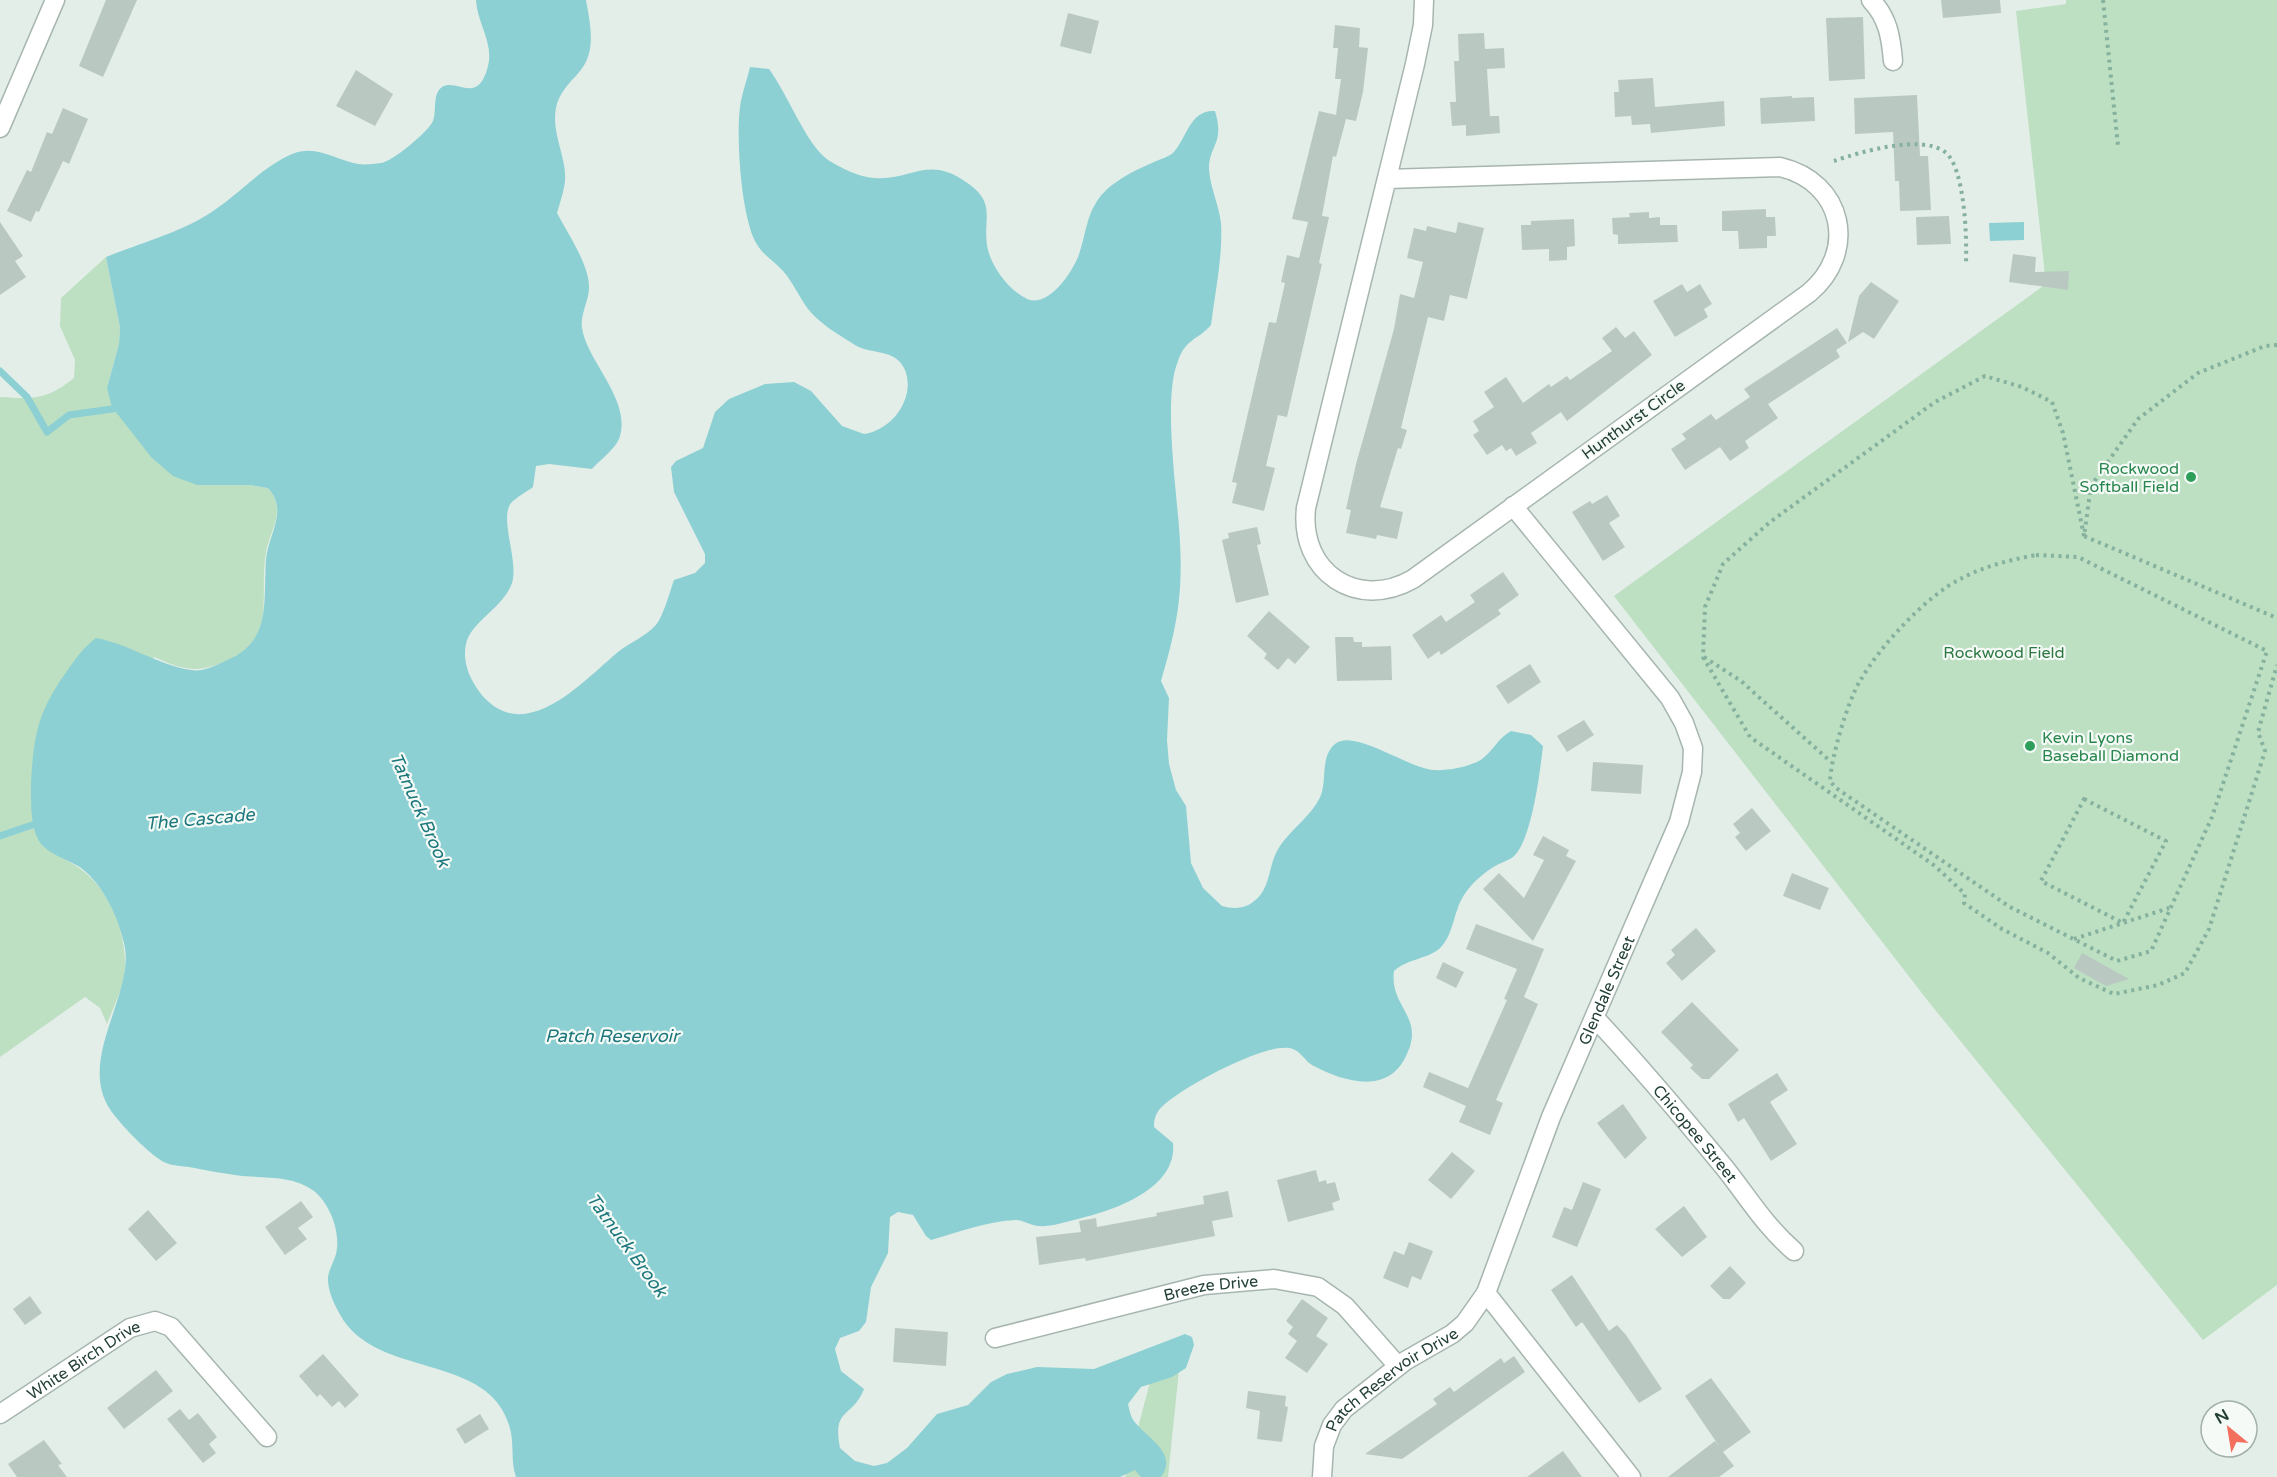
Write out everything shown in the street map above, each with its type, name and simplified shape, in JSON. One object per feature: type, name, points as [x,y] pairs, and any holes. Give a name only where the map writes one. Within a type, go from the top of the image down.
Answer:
[{"type":"street","points":[[0,128],[55,0]]},
{"type":"street","name":"Hunthurst Circle","points":[[1387,179],[1780,167],[1801,174],[1819,186],[1836,215],[1838,247],[1831,268],[1817,285],[1413,579],[1381,591],[1358,589],[1336,580],[1319,564],[1308,543],[1305,532],[1306,508],[1418,53],[1424,0]]},
{"type":"street","points":[[1871,0],[1887,23],[1893,61]]},
{"type":"street","name":"Glendale Street","points":[[1486,1293],[1551,1117],[1679,822],[1692,772],[1693,748],[1670,698],[1513,506]]},
{"type":"street","name":"Chicopee Street","points":[[1595,1018],[1662,1090],[1728,1171],[1755,1212],[1794,1251]]},
{"type":"street","name":"Breeze Drive","points":[[995,1338],[1204,1286],[1274,1279],[1318,1287],[1345,1306],[1398,1366]]},
{"type":"street","points":[[1486,1293],[1631,1477]]},
{"type":"street","name":"Patch Reservoir Drive","points":[[1322,1477],[1324,1446],[1332,1425],[1344,1408],[1398,1366],[1452,1334],[1465,1323],[1486,1293]]},
{"type":"street","name":"White Birch Drive","points":[[0,1414],[130,1328],[155,1321],[171,1327],[267,1437]]},
{"type":"path","points":[[2103,0],[2118,147]]},
{"type":"path","points":[[1834,161],[1857,153],[1899,145],[1936,147],[1947,154],[1953,163],[1963,204],[1967,234],[1966,263]]},
{"type":"path","points":[[2084,536],[2091,486],[2138,419],[2198,372],[2265,346],[2277,345]]},
{"type":"path","points":[[2084,536],[2063,433],[2052,402],[2022,387],[1985,376],[1935,402],[1770,522],[1723,564],[1705,607],[1703,657],[1750,737],[1935,866],[1965,894],[1964,903],[2002,929],[2048,953],[2079,978],[2114,994],[2158,985],[2185,974],[2209,929],[2265,751],[2258,732],[2277,665]]},
{"type":"path","points":[[2084,536],[2277,618]]},
{"type":"path","points":[[2036,555],[2078,557],[2267,651],[2212,817],[2170,908],[2151,951],[2117,961],[2010,907],[1836,788],[1830,781],[1831,762],[1859,682],[1908,618],[1960,579],[2000,562],[2036,555]]},
{"type":"path","points":[[1703,657],[1741,681],[1831,762]]},
{"type":"path","points":[[2084,799],[2166,841],[2123,923],[2041,881],[2084,799]]},
{"type":"path","points":[[2074,939],[2170,908]]},
{"type":"green space","name":"Rockwood Field","points":[[2066,0],[2277,0],[2277,1285],[2203,1340],[1928,1001],[1614,596],[2046,284],[2016,11],[2066,4]]},
{"type":"green space","points":[[106,257],[120,327],[119,344],[107,388],[197,485],[250,485],[268,488],[274,496],[276,519],[266,552],[263,616],[253,642],[241,653],[205,668],[181,667],[154,657],[44,847],[75,865],[91,878],[108,900],[120,928],[125,972],[107,1024],[100,1008],[85,997],[0,1057],[0,397],[40,397],[56,391],[74,378],[75,360],[60,326],[61,298]]},
{"type":"green space","points":[[1179,1370],[1168,1477],[1125,1477],[1150,1382]]},
{"type":"water","name":"Patch Reservoir","points":[[476,0],[586,0],[591,37],[589,55],[580,71],[562,92],[556,108],[557,136],[565,172],[564,189],[557,213],[586,270],[589,288],[582,328],[592,354],[615,396],[622,425],[617,443],[592,469],[549,464],[536,466],[533,487],[511,503],[507,519],[513,563],[512,583],[502,600],[474,628],[465,651],[466,664],[473,683],[481,694],[498,709],[516,714],[534,712],[570,692],[618,652],[651,630],[661,617],[674,580],[695,573],[705,563],[705,554],[674,492],[671,467],[676,461],[703,448],[715,412],[729,399],[765,384],[794,382],[811,391],[842,426],[864,434],[884,426],[899,411],[904,402],[908,381],[901,363],[889,355],[855,345],[818,320],[808,309],[787,275],[764,254],[755,241],[743,194],[739,137],[740,107],[750,67],[769,69],[804,131],[828,160],[839,166],[856,174],[874,178],[941,170],[966,182],[976,190],[986,205],[986,239],[994,264],[1014,290],[1027,299],[1035,300],[1043,299],[1051,294],[1070,272],[1078,257],[1090,214],[1102,195],[1129,174],[1173,153],[1194,119],[1207,112],[1215,111],[1218,131],[1209,169],[1221,223],[1220,262],[1211,325],[1185,348],[1173,378],[1171,423],[1180,542],[1180,580],[1171,646],[1161,681],[1169,698],[1167,740],[1169,764],[1176,790],[1186,806],[1191,863],[1203,888],[1222,906],[1234,908],[1246,906],[1263,892],[1273,859],[1280,845],[1312,810],[1321,795],[1330,749],[1343,740],[1367,745],[1422,768],[1433,770],[1458,768],[1477,762],[1511,731],[1531,735],[1543,746],[1534,804],[1526,835],[1520,847],[1512,857],[1487,871],[1467,891],[1442,946],[1432,954],[1406,963],[1394,971],[1397,994],[1410,1021],[1412,1031],[1406,1056],[1398,1068],[1388,1076],[1377,1081],[1364,1082],[1338,1077],[1314,1066],[1293,1049],[1277,1048],[1241,1060],[1201,1080],[1168,1101],[1159,1110],[1154,1127],[1173,1143],[1172,1159],[1165,1174],[1153,1186],[1122,1205],[1047,1226],[1038,1226],[1019,1220],[995,1222],[931,1240],[913,1215],[898,1212],[890,1217],[888,1253],[871,1287],[866,1322],[859,1331],[840,1338],[835,1349],[841,1371],[864,1389],[841,1419],[838,1435],[840,1448],[855,1461],[874,1466],[887,1463],[907,1448],[937,1414],[968,1405],[991,1382],[1007,1374],[1037,1367],[1094,1369],[1185,1334],[1192,1337],[1194,1345],[1186,1368],[1172,1377],[1141,1387],[1128,1404],[1132,1418],[1137,1425],[1163,1452],[1166,1468],[1161,1477],[1141,1477],[1135,1470],[1120,1477],[516,1477],[509,1425],[498,1403],[480,1387],[459,1376],[386,1352],[365,1341],[347,1325],[334,1302],[328,1283],[337,1246],[336,1229],[330,1212],[314,1191],[296,1182],[276,1178],[235,1175],[166,1163],[146,1149],[125,1128],[103,1096],[100,1074],[102,1052],[122,985],[126,963],[124,943],[114,912],[96,883],[81,868],[46,849],[35,833],[31,811],[31,782],[36,735],[45,709],[59,683],[81,652],[96,638],[167,664],[191,670],[209,668],[221,663],[240,653],[251,643],[262,620],[266,560],[277,514],[277,505],[268,488],[250,485],[197,485],[173,476],[151,457],[112,407],[107,388],[119,344],[120,327],[106,257],[171,233],[196,221],[218,208],[269,167],[292,154],[301,151],[318,152],[358,164],[367,164],[381,163],[401,152],[430,126],[434,117],[437,94],[442,87],[448,85],[473,88],[479,85],[484,78],[488,66],[489,49]]},
{"type":"water","points":[[2024,222],[2024,240],[1990,241],[1989,223]]},
{"type":"building","points":[[106,0],[137,0],[103,77],[79,66]]},
{"type":"building","points":[[1941,0],[2000,0],[2001,13],[1943,18]]},
{"type":"building","points":[[1068,13],[1099,21],[1091,54],[1060,46]]},
{"type":"building","points":[[1863,17],[1865,79],[1829,81],[1826,18]]},
{"type":"building","points":[[1335,25],[1360,28],[1359,47],[1368,48],[1363,92],[1356,121],[1346,119],[1336,157],[1333,156],[1322,216],[1329,217],[1319,263],[1322,264],[1287,417],[1278,415],[1266,466],[1275,468],[1264,511],[1232,503],[1237,483],[1232,482],[1269,322],[1276,323],[1285,283],[1281,282],[1287,255],[1299,258],[1308,222],[1292,219],[1319,111],[1336,115],[1341,79],[1335,79],[1338,48],[1333,48]]},
{"type":"building","points":[[1484,33],[1485,49],[1504,48],[1505,68],[1487,69],[1490,116],[1499,116],[1500,133],[1466,136],[1466,125],[1452,126],[1450,102],[1456,102],[1454,61],[1459,61],[1458,34]]},
{"type":"building","points":[[356,70],[393,94],[375,126],[336,106]]},
{"type":"building","points":[[1653,78],[1655,107],[1724,101],[1725,126],[1651,133],[1650,124],[1632,125],[1631,116],[1615,117],[1614,92],[1619,92],[1618,80]]},
{"type":"building","points":[[1917,95],[1920,156],[1928,156],[1931,210],[1900,211],[1899,181],[1895,181],[1893,132],[1855,134],[1854,98]]},
{"type":"building","points":[[1792,96],[1792,98],[1814,97],[1815,121],[1761,124],[1760,98]]},
{"type":"building","points":[[63,108],[88,119],[69,164],[63,161],[39,212],[36,211],[31,222],[7,211],[27,170],[31,172],[47,132],[52,134]]},
{"type":"building","points":[[1766,209],[1766,217],[1775,217],[1776,236],[1767,236],[1767,248],[1739,249],[1738,231],[1722,231],[1722,211]]},
{"type":"building","points":[[1649,212],[1649,218],[1660,217],[1660,225],[1677,225],[1678,242],[1618,244],[1618,235],[1613,234],[1612,218],[1630,217],[1629,213]]},
{"type":"building","points":[[1949,216],[1951,244],[1917,245],[1916,217]]},
{"type":"building","points":[[1574,219],[1575,246],[1567,247],[1567,260],[1549,261],[1549,249],[1522,250],[1521,225],[1531,225],[1531,221]]},
{"type":"building","points":[[0,222],[23,256],[15,261],[26,277],[0,295]]},
{"type":"building","points":[[1458,222],[1484,228],[1467,299],[1450,295],[1444,321],[1428,317],[1401,428],[1407,430],[1401,449],[1398,448],[1380,507],[1403,512],[1397,539],[1377,535],[1376,539],[1346,533],[1351,510],[1346,509],[1356,464],[1394,329],[1400,294],[1414,298],[1423,262],[1407,258],[1414,228],[1426,231],[1427,226],[1456,233]]},
{"type":"building","points":[[2013,254],[2036,257],[2035,272],[2069,271],[2068,290],[2009,282]]},
{"type":"building","points":[[1871,282],[1899,301],[1874,339],[1863,332],[1848,342],[1859,296]]},
{"type":"building","points":[[1682,284],[1687,292],[1700,284],[1712,304],[1704,309],[1708,317],[1675,337],[1653,301]]},
{"type":"building","points":[[1616,327],[1625,338],[1634,331],[1652,355],[1567,421],[1561,412],[1531,433],[1537,443],[1516,456],[1511,448],[1506,451],[1502,445],[1487,455],[1473,435],[1479,431],[1473,421],[1494,407],[1484,392],[1506,377],[1523,403],[1549,384],[1551,387],[1567,376],[1570,380],[1612,351],[1602,338]]},
{"type":"building","points":[[1837,328],[1847,343],[1836,350],[1840,357],[1768,404],[1778,418],[1745,441],[1749,448],[1730,461],[1720,447],[1685,470],[1671,449],[1686,439],[1682,434],[1711,414],[1716,420],[1750,397],[1744,389]]},
{"type":"building","points":[[1607,495],[1620,516],[1609,523],[1625,547],[1603,561],[1572,512],[1590,501],[1592,504]]},
{"type":"building","points":[[1257,527],[1261,544],[1257,545],[1269,595],[1236,603],[1222,540],[1229,538],[1228,533]]},
{"type":"building","points":[[1503,572],[1519,595],[1498,610],[1501,614],[1441,655],[1439,651],[1428,659],[1412,635],[1441,615],[1446,622],[1475,602],[1470,595]]},
{"type":"building","points":[[1269,611],[1310,647],[1295,664],[1288,658],[1278,670],[1264,658],[1267,654],[1247,636]]},
{"type":"building","points":[[1335,637],[1353,637],[1354,642],[1362,642],[1362,647],[1391,646],[1392,680],[1337,681]]},
{"type":"building","points":[[1530,664],[1541,682],[1508,704],[1496,686]]},
{"type":"building","points":[[1584,720],[1594,735],[1567,752],[1557,736]]},
{"type":"building","points":[[1593,762],[1643,765],[1641,794],[1591,791]]},
{"type":"building","points":[[1752,808],[1771,831],[1746,851],[1735,837],[1740,833],[1733,824]]},
{"type":"building","points":[[1543,836],[1569,850],[1566,856],[1576,861],[1533,941],[1483,889],[1499,873],[1524,898],[1544,860],[1533,855]]},
{"type":"building","points":[[1792,873],[1829,888],[1820,910],[1783,896]]},
{"type":"building","points":[[1476,924],[1544,949],[1524,997],[1538,1004],[1496,1100],[1503,1103],[1490,1135],[1459,1122],[1466,1106],[1423,1087],[1429,1072],[1468,1088],[1507,1000],[1504,999],[1517,969],[1466,949]]},
{"type":"building","points":[[1696,928],[1716,951],[1682,981],[1666,963],[1675,955],[1671,950]]},
{"type":"building","points":[[2082,953],[2129,979],[2106,986],[2074,968]]},
{"type":"building","points":[[1443,962],[1464,972],[1456,988],[1436,978]]},
{"type":"building","points":[[1692,1002],[1739,1050],[1709,1079],[1702,1079],[1690,1068],[1693,1065],[1661,1032]]},
{"type":"building","points":[[1777,1073],[1788,1090],[1770,1102],[1797,1144],[1771,1161],[1744,1118],[1738,1122],[1728,1104]]},
{"type":"building","points":[[1623,1104],[1647,1138],[1625,1159],[1597,1123]]},
{"type":"building","points":[[1452,1152],[1475,1171],[1451,1199],[1428,1180]]},
{"type":"building","points":[[1316,1170],[1319,1182],[1326,1180],[1327,1184],[1335,1182],[1340,1200],[1332,1203],[1334,1210],[1288,1222],[1277,1180]]},
{"type":"building","points":[[1583,1182],[1601,1189],[1577,1247],[1552,1237],[1564,1207],[1572,1210]]},
{"type":"building","points":[[1228,1191],[1233,1217],[1212,1221],[1215,1236],[1086,1261],[1085,1258],[1039,1265],[1036,1237],[1081,1232],[1079,1221],[1096,1218],[1097,1227],[1157,1216],[1156,1213],[1204,1204],[1203,1196]]},
{"type":"building","points":[[301,1201],[313,1217],[298,1228],[307,1239],[285,1255],[265,1227]]},
{"type":"building","points":[[1684,1206],[1707,1237],[1682,1257],[1655,1229]]},
{"type":"building","points":[[148,1210],[177,1243],[156,1261],[128,1229]]},
{"type":"building","points":[[1409,1242],[1433,1251],[1421,1280],[1412,1276],[1408,1288],[1383,1278],[1394,1251],[1404,1255]]},
{"type":"building","points":[[1730,1266],[1746,1283],[1730,1299],[1723,1299],[1710,1286]]},
{"type":"building","points":[[1572,1275],[1609,1331],[1617,1325],[1662,1389],[1639,1403],[1582,1322],[1576,1327],[1551,1290]]},
{"type":"building","points":[[30,1296],[42,1313],[25,1325],[13,1309]]},
{"type":"building","points":[[1302,1299],[1328,1318],[1316,1336],[1328,1344],[1307,1373],[1285,1358],[1297,1341],[1288,1334],[1293,1327],[1286,1321]]},
{"type":"building","points":[[895,1328],[948,1332],[946,1366],[893,1362]]},
{"type":"building","points":[[323,1354],[359,1395],[345,1408],[339,1401],[332,1407],[320,1394],[317,1397],[299,1376]]},
{"type":"building","points":[[1514,1356],[1525,1372],[1402,1459],[1365,1454],[1437,1404],[1433,1399],[1450,1387],[1454,1392],[1501,1358],[1504,1363]]},
{"type":"building","points":[[156,1370],[173,1391],[124,1429],[107,1408]]},
{"type":"building","points":[[1711,1378],[1751,1432],[1723,1452],[1734,1466],[1719,1477],[1668,1477],[1715,1441],[1719,1446],[1685,1396]]},
{"type":"building","points":[[1248,1391],[1286,1396],[1285,1406],[1288,1407],[1282,1442],[1257,1439],[1260,1411],[1246,1408]]},
{"type":"building","points":[[180,1409],[189,1420],[198,1413],[217,1437],[209,1444],[216,1453],[203,1463],[167,1419]]},
{"type":"building","points":[[480,1414],[489,1429],[465,1444],[456,1429]]},
{"type":"building","points":[[44,1440],[62,1464],[58,1465],[67,1477],[17,1477],[8,1464]]},
{"type":"building","points":[[1563,1451],[1582,1477],[1527,1477]]},
{"type":"waterway","name":"Tatnuck Brook","points":[[0,371],[27,397],[47,432],[69,415],[119,408]]},
{"type":"waterway","name":"The Cascade","points":[[0,836],[38,823],[43,824]]},
{"type":"place","name":"Rockwood Softball Field","points":[[2191,477]]},
{"type":"place","name":"Kevin Lyons Baseball Diamond","points":[[2030,746]]}]
